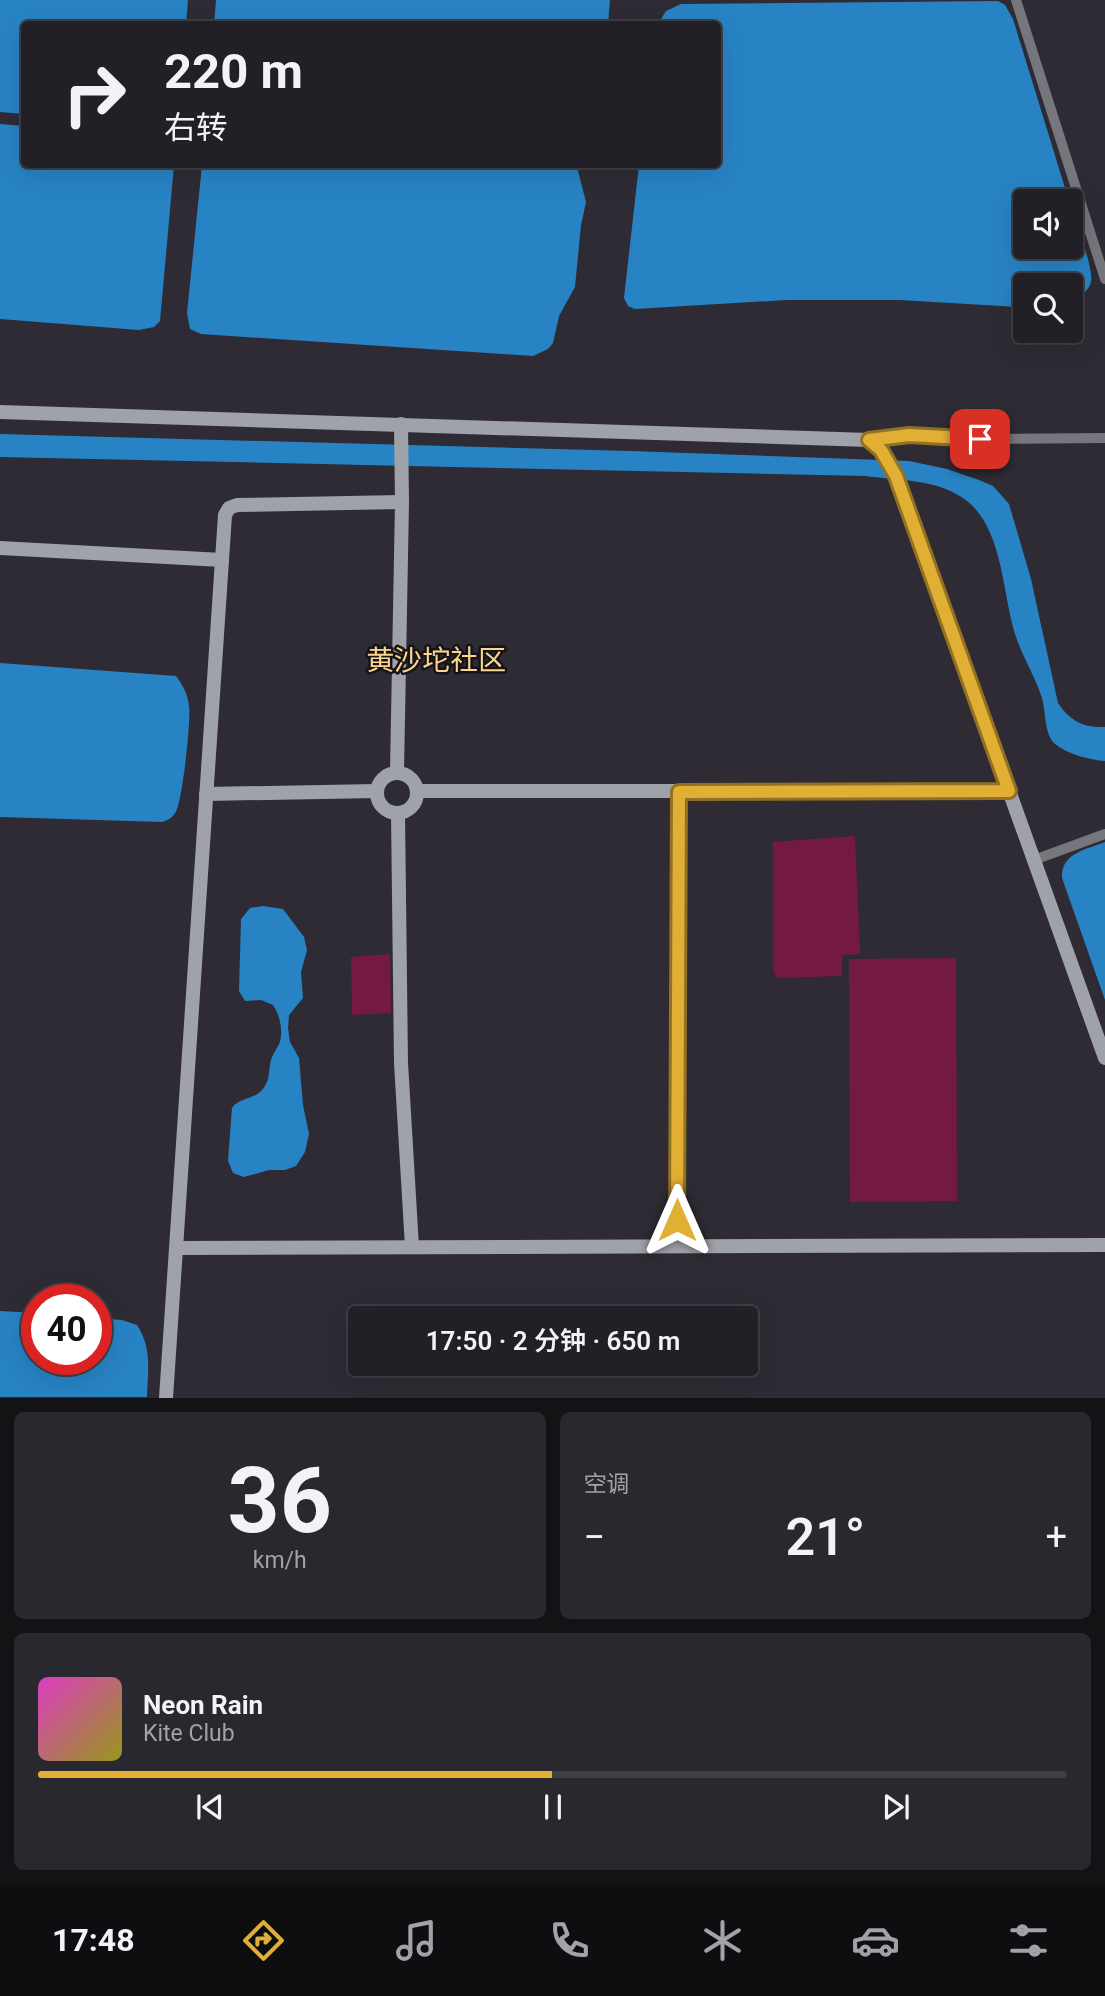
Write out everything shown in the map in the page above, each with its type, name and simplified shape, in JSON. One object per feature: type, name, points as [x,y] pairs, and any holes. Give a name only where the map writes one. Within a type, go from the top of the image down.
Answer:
[{"type":"street","points":[[1016,0],[1105,279]]},
{"type":"street","points":[[0,412],[869,440],[909,435],[980,439],[1105,438]]},
{"type":"street","points":[[397,772],[401,424]]},
{"type":"street","points":[[869,440],[881,450],[896,476],[1105,1058]]},
{"type":"street","points":[[166,1398],[225,515],[229,508],[237,505],[402,502]]},
{"type":"street","points":[[0,548],[222,560]]},
{"type":"street","points":[[397,772],[409,776],[418,791],[413,806],[398,813],[383,807],[377,792],[381,780],[397,772]]},
{"type":"street","points":[[418,791],[1009,791]]},
{"type":"street","points":[[206,794],[377,792]]},
{"type":"street","points":[[677,1246],[679,792]]},
{"type":"street","points":[[398,813],[401,1063],[412,1247]]},
{"type":"street","points":[[1034,860],[1105,834]]},
{"type":"street","points":[[177,1248],[1105,1245]]},
{"type":"shaded area","points":[[855,836],[860,954],[842,955],[842,976],[775,976],[773,842]]},
{"type":"shaded area","points":[[390,954],[391,1013],[352,1015],[351,957]]},
{"type":"shaded area","points":[[956,958],[957,1201],[850,1202],[849,959]]},
{"type":"water","points":[[0,0],[188,0],[186,21],[21,21],[21,114],[0,112]]},
{"type":"water","points":[[216,0],[610,0],[608,21],[214,21]]},
{"type":"water","points":[[998,1],[1005,5],[1013,19],[1065,189],[1013,189],[1013,259],[1083,259],[1083,245],[1091,276],[1090,285],[1083,294],[1083,273],[1013,273],[1013,307],[900,300],[787,300],[635,309],[628,306],[624,298],[639,168],[721,168],[721,21],[660,21],[666,11],[681,4]]},
{"type":"water","points":[[0,124],[21,126],[21,168],[174,168],[160,321],[154,327],[139,330],[0,319]]},
{"type":"water","points":[[202,168],[579,168],[586,202],[575,287],[559,316],[553,343],[548,349],[533,356],[201,334],[190,329],[187,313]]},
{"type":"water","points":[[0,434],[909,461],[947,469],[993,486],[1009,504],[1031,579],[1058,703],[1078,722],[1105,727],[1105,761],[1072,754],[1051,740],[1042,698],[1015,634],[994,542],[976,510],[963,498],[940,487],[916,481],[865,476],[0,457]]},
{"type":"water","points":[[0,663],[176,676],[186,694],[189,714],[182,788],[173,816],[162,822],[0,817]]},
{"type":"water","points":[[1105,842],[1105,1000],[1062,878],[1065,863],[1070,858],[1082,850]]},
{"type":"water","points":[[263,906],[283,909],[304,937],[307,950],[301,972],[303,998],[289,1015],[288,1028],[290,1042],[299,1058],[303,1105],[309,1134],[305,1152],[296,1166],[244,1177],[233,1173],[228,1161],[232,1108],[264,1088],[272,1057],[281,1037],[280,1023],[273,1005],[261,1000],[245,1001],[239,991],[241,919],[250,908]]},
{"type":"water","points":[[0,1311],[21,1312],[21,1375],[112,1375],[112,1319],[137,1325],[142,1333],[147,1351],[147,1397],[0,1397]]},
{"type":"district","name":"黄沙坨社区","points":[[436,660]]},
{"type":"route","points":[[677,1220],[679,792],[1009,791],[896,476],[881,450],[869,440],[909,435],[980,439]]}]
